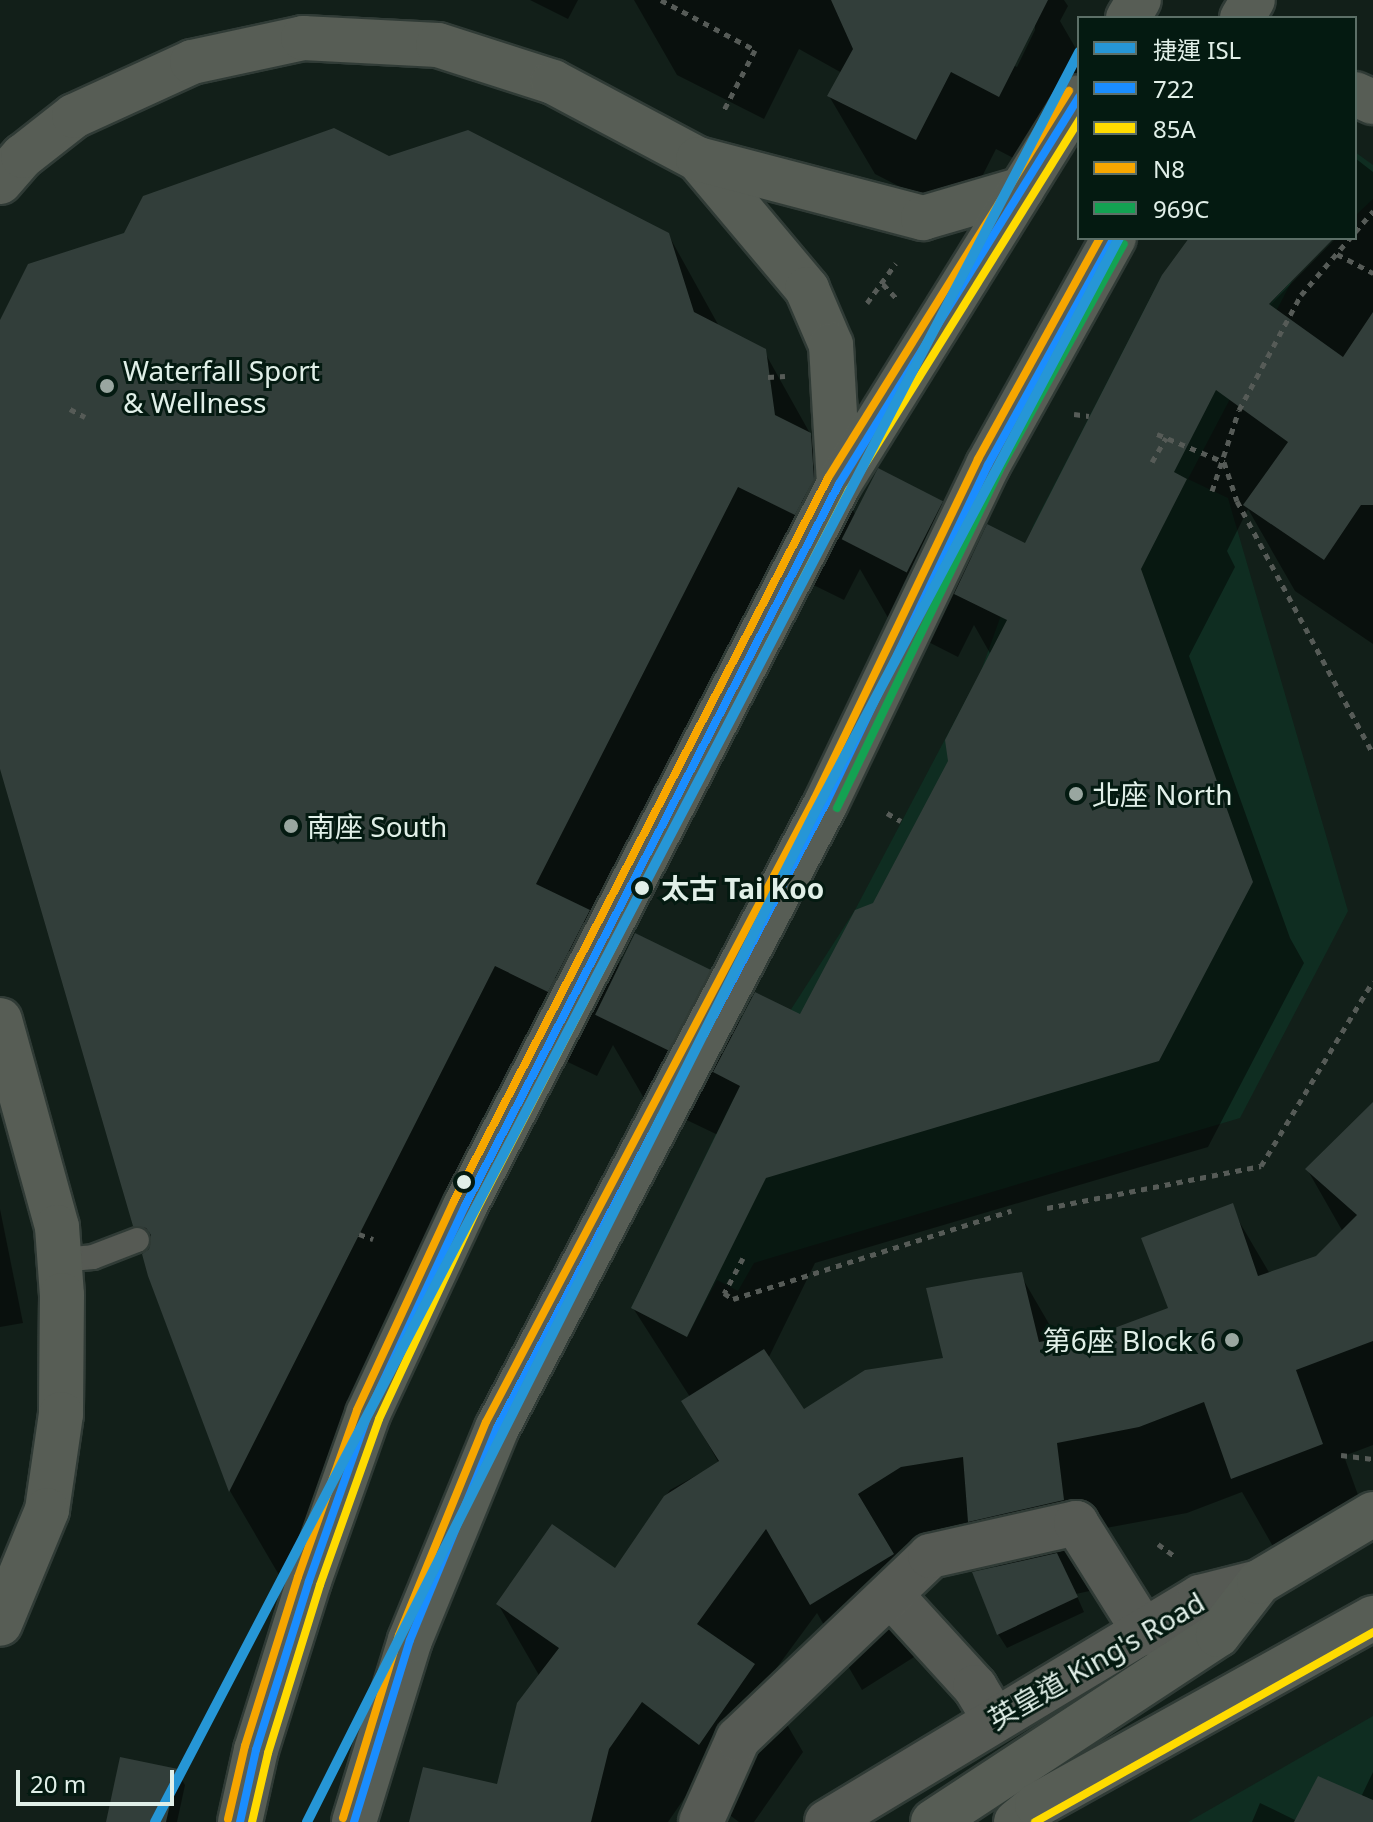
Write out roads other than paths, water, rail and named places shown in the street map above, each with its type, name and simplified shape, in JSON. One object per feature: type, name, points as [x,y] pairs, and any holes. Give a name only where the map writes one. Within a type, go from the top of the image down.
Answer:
[{"type":"main road","points":[[0,182],[23,156],[74,116],[192,62],[303,38],[438,45],[553,82],[698,159],[923,218],[1022,189]]},
{"type":"main road","points":[[240,1822],[265,1722],[368,1414],[465,1206],[839,484],[1077,100]]},
{"type":"main road","points":[[698,159],[807,289],[831,345],[839,484]]},
{"type":"main road","points":[[354,1822],[410,1640],[497,1428],[826,803],[988,465],[1113,240]]},
{"type":"main road","points":[[0,1020],[57,1227],[61,1414],[47,1510],[0,1624]]},
{"type":"main road","name":"英皇道 King's Road","points":[[1259,1582],[1373,1514]]},
{"type":"main road","points":[[933,1822],[1218,1635],[1259,1582]]},
{"type":"main road","points":[[996,1822],[1027,1813],[1373,1618]]},
{"type":"street","points":[[701,1822],[738,1739],[930,1556],[1076,1523],[1145,1633]]},
{"type":"street","name":"英皇道 King's Road","points":[[827,1822],[993,1717],[1145,1633],[1200,1597],[1259,1582]]},
{"type":"street","points":[[891,1595],[975,1687],[993,1717]]},
{"type":"lane","points":[[60,1260],[93,1257],[137,1240]]},
{"type":"metro line","name":"ISL","points":[[155,1822],[1077,56]]},
{"type":"metro line","name":"ISL","points":[[307,1822],[814,814],[1118,240]]},
{"type":"place","name":"Waterfall Sport & Wellness","points":[[107,386]]},
{"type":"place","name":"北座 North","points":[[1076,794]]},
{"type":"place","name":"南座 South","points":[[291,826]]},
{"type":"place","name":"太古 Tai Koo","points":[[642,888]]},
{"type":"place","name":"第6座 Block 6","points":[[1232,1340]]}]
